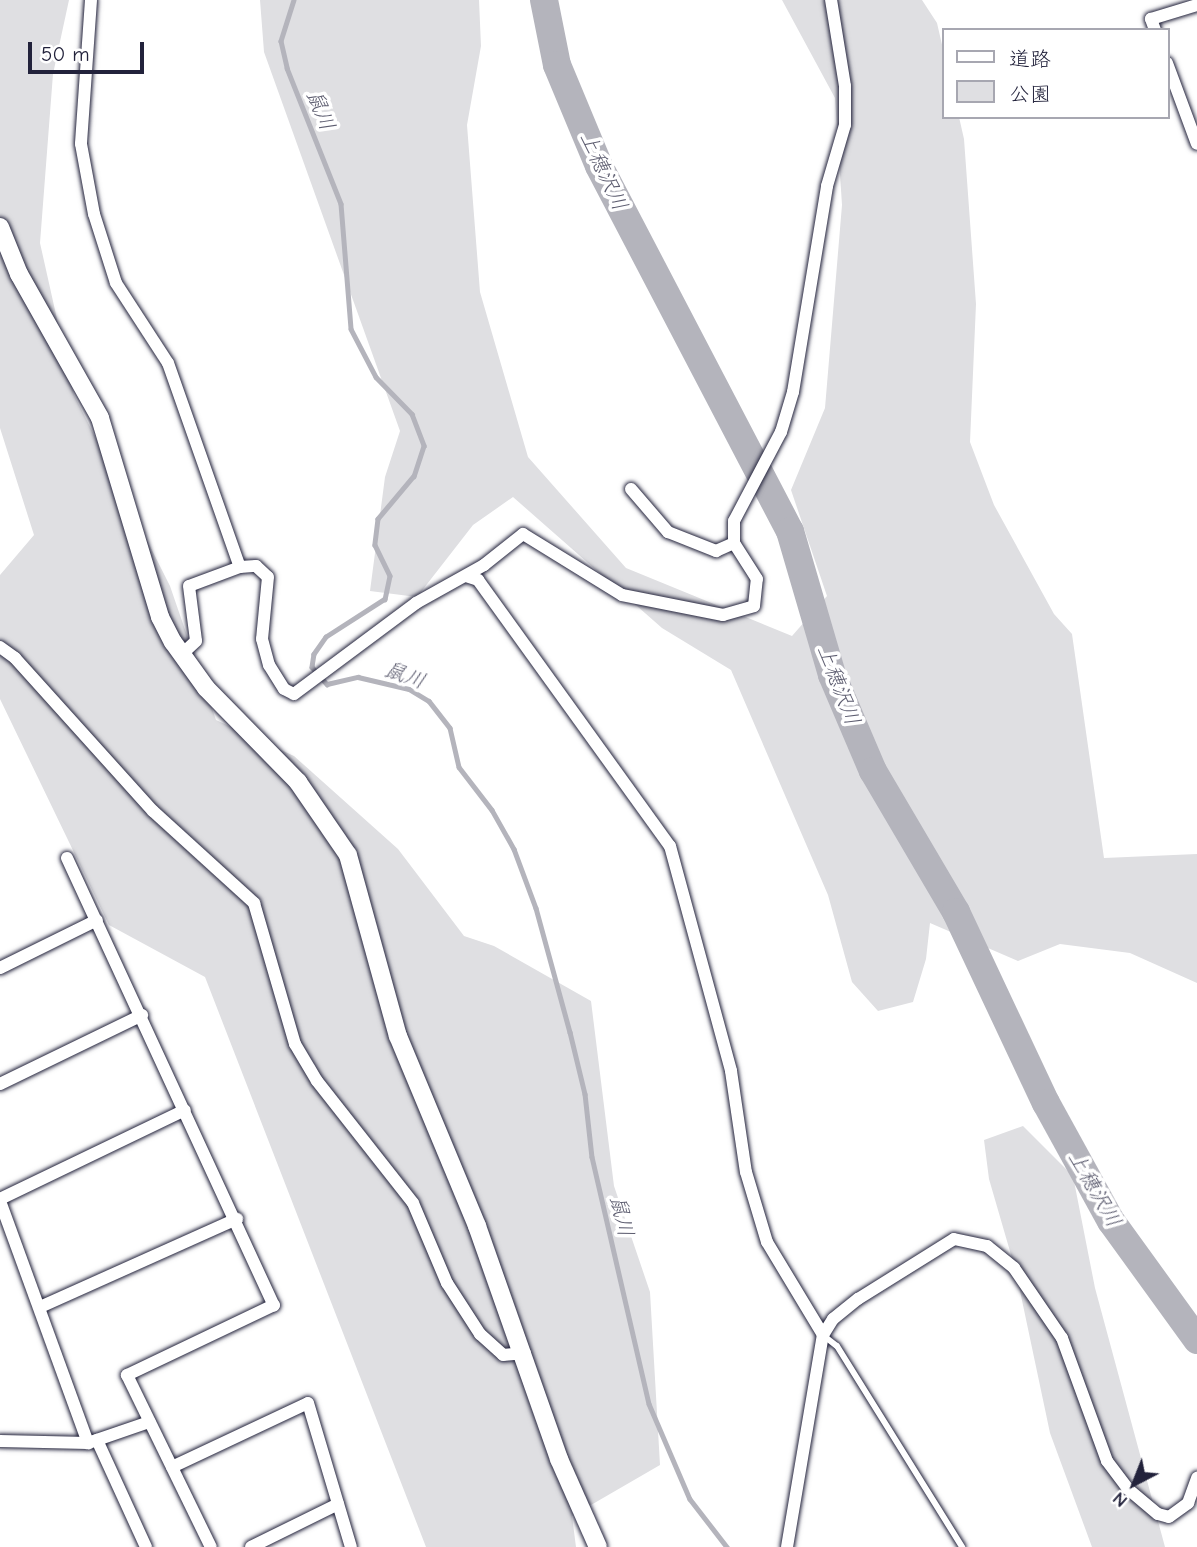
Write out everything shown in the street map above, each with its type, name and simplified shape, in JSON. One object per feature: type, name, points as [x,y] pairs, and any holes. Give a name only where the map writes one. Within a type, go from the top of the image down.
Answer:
[{"type":"street","points":[[91,0],[81,144],[94,214],[116,283],[169,363],[240,567]]},
{"type":"street","points":[[181,655],[196,641],[189,586],[240,567],[256,566],[268,577],[262,639],[269,665],[284,689],[294,694],[416,603],[466,576],[523,534],[622,595],[723,615],[743,612],[754,606],[757,579],[734,543],[734,521],[782,432],[793,392],[827,186],[845,125],[845,86],[831,0]]},
{"type":"street","points":[[1154,28],[1151,19],[1197,5]]},
{"type":"street","points":[[1169,68],[1197,144]]},
{"type":"street","points":[[0,227],[19,274],[100,418],[160,617],[181,655],[206,688],[298,782],[348,855],[398,1036],[525,1353],[559,1459],[597,1547]]},
{"type":"street","points":[[631,489],[668,532],[716,551],[734,543]]},
{"type":"street","points":[[466,576],[478,580],[670,846],[731,1072],[746,1172],[767,1242],[823,1335]]},
{"type":"street","points":[[0,647],[15,658],[153,811],[254,903],[295,1044],[317,1081],[412,1203],[447,1283],[480,1334],[503,1355],[525,1353]]},
{"type":"street","points":[[67,858],[237,1219],[274,1305],[127,1375],[211,1547]]},
{"type":"street","points":[[0,968],[97,920]]},
{"type":"street","points":[[0,1084],[142,1016]]},
{"type":"street","points":[[146,1547],[93,1442],[0,1200],[185,1110]]},
{"type":"street","points":[[40,1307],[237,1219]]},
{"type":"street","points":[[787,1547],[823,1335],[833,1319],[858,1299],[954,1240],[987,1246],[1014,1268],[1062,1338],[1107,1461],[1128,1489],[1158,1514],[1169,1517],[1188,1503],[1197,1478]]},
{"type":"street","points":[[172,1467],[308,1403],[351,1547]]},
{"type":"street","points":[[0,1441],[93,1442],[149,1422]]},
{"type":"street","points":[[251,1547],[338,1504]]},
{"type":"lane","points":[[823,1335],[837,1346],[961,1547]]},
{"type":"green space","points":[[0,0],[69,0],[53,74],[40,243],[74,395],[170,586],[216,720],[294,756],[398,849],[464,936],[494,946],[591,1001],[614,1186],[650,1292],[660,1465],[572,1516],[576,1547],[426,1547],[205,977],[109,925],[0,699],[0,575],[34,535],[0,428]]},
{"type":"green space","points":[[260,0],[479,0],[481,46],[467,125],[480,292],[528,457],[626,568],[792,636],[827,596],[791,490],[825,408],[842,205],[835,98],[782,0],[922,0],[937,23],[942,45],[942,119],[959,119],[964,139],[976,304],[970,442],[994,505],[1054,614],[1072,634],[1104,858],[1197,854],[1197,983],[1130,953],[1060,944],[1018,961],[930,923],[926,959],[913,1002],[878,1011],[852,982],[828,895],[731,670],[662,628],[513,497],[473,525],[417,597],[370,591],[385,477],[400,431],[264,52]]},
{"type":"green space","points":[[1023,1126],[1073,1176],[1095,1288],[1165,1547],[1092,1547],[1050,1433],[1016,1272],[989,1179],[984,1140]]},
{"type":"waterway","name":"鼠川","points":[[294,0],[281,41],[287,68],[341,204],[351,329],[376,377],[412,414],[424,446],[414,476],[378,519],[375,545],[390,576],[385,599],[326,637],[314,654],[312,667],[327,684],[358,677],[409,689],[429,701],[450,728],[459,767],[492,810],[514,849],[536,908],[570,1032],[585,1094],[592,1157],[649,1404],[690,1499],[727,1547]]},
{"type":"waterway","name":"上穂沢川","points":[[544,0],[557,65],[599,166],[790,531],[832,675],[873,771],[956,912],[1046,1103],[1111,1221],[1197,1340]]}]
